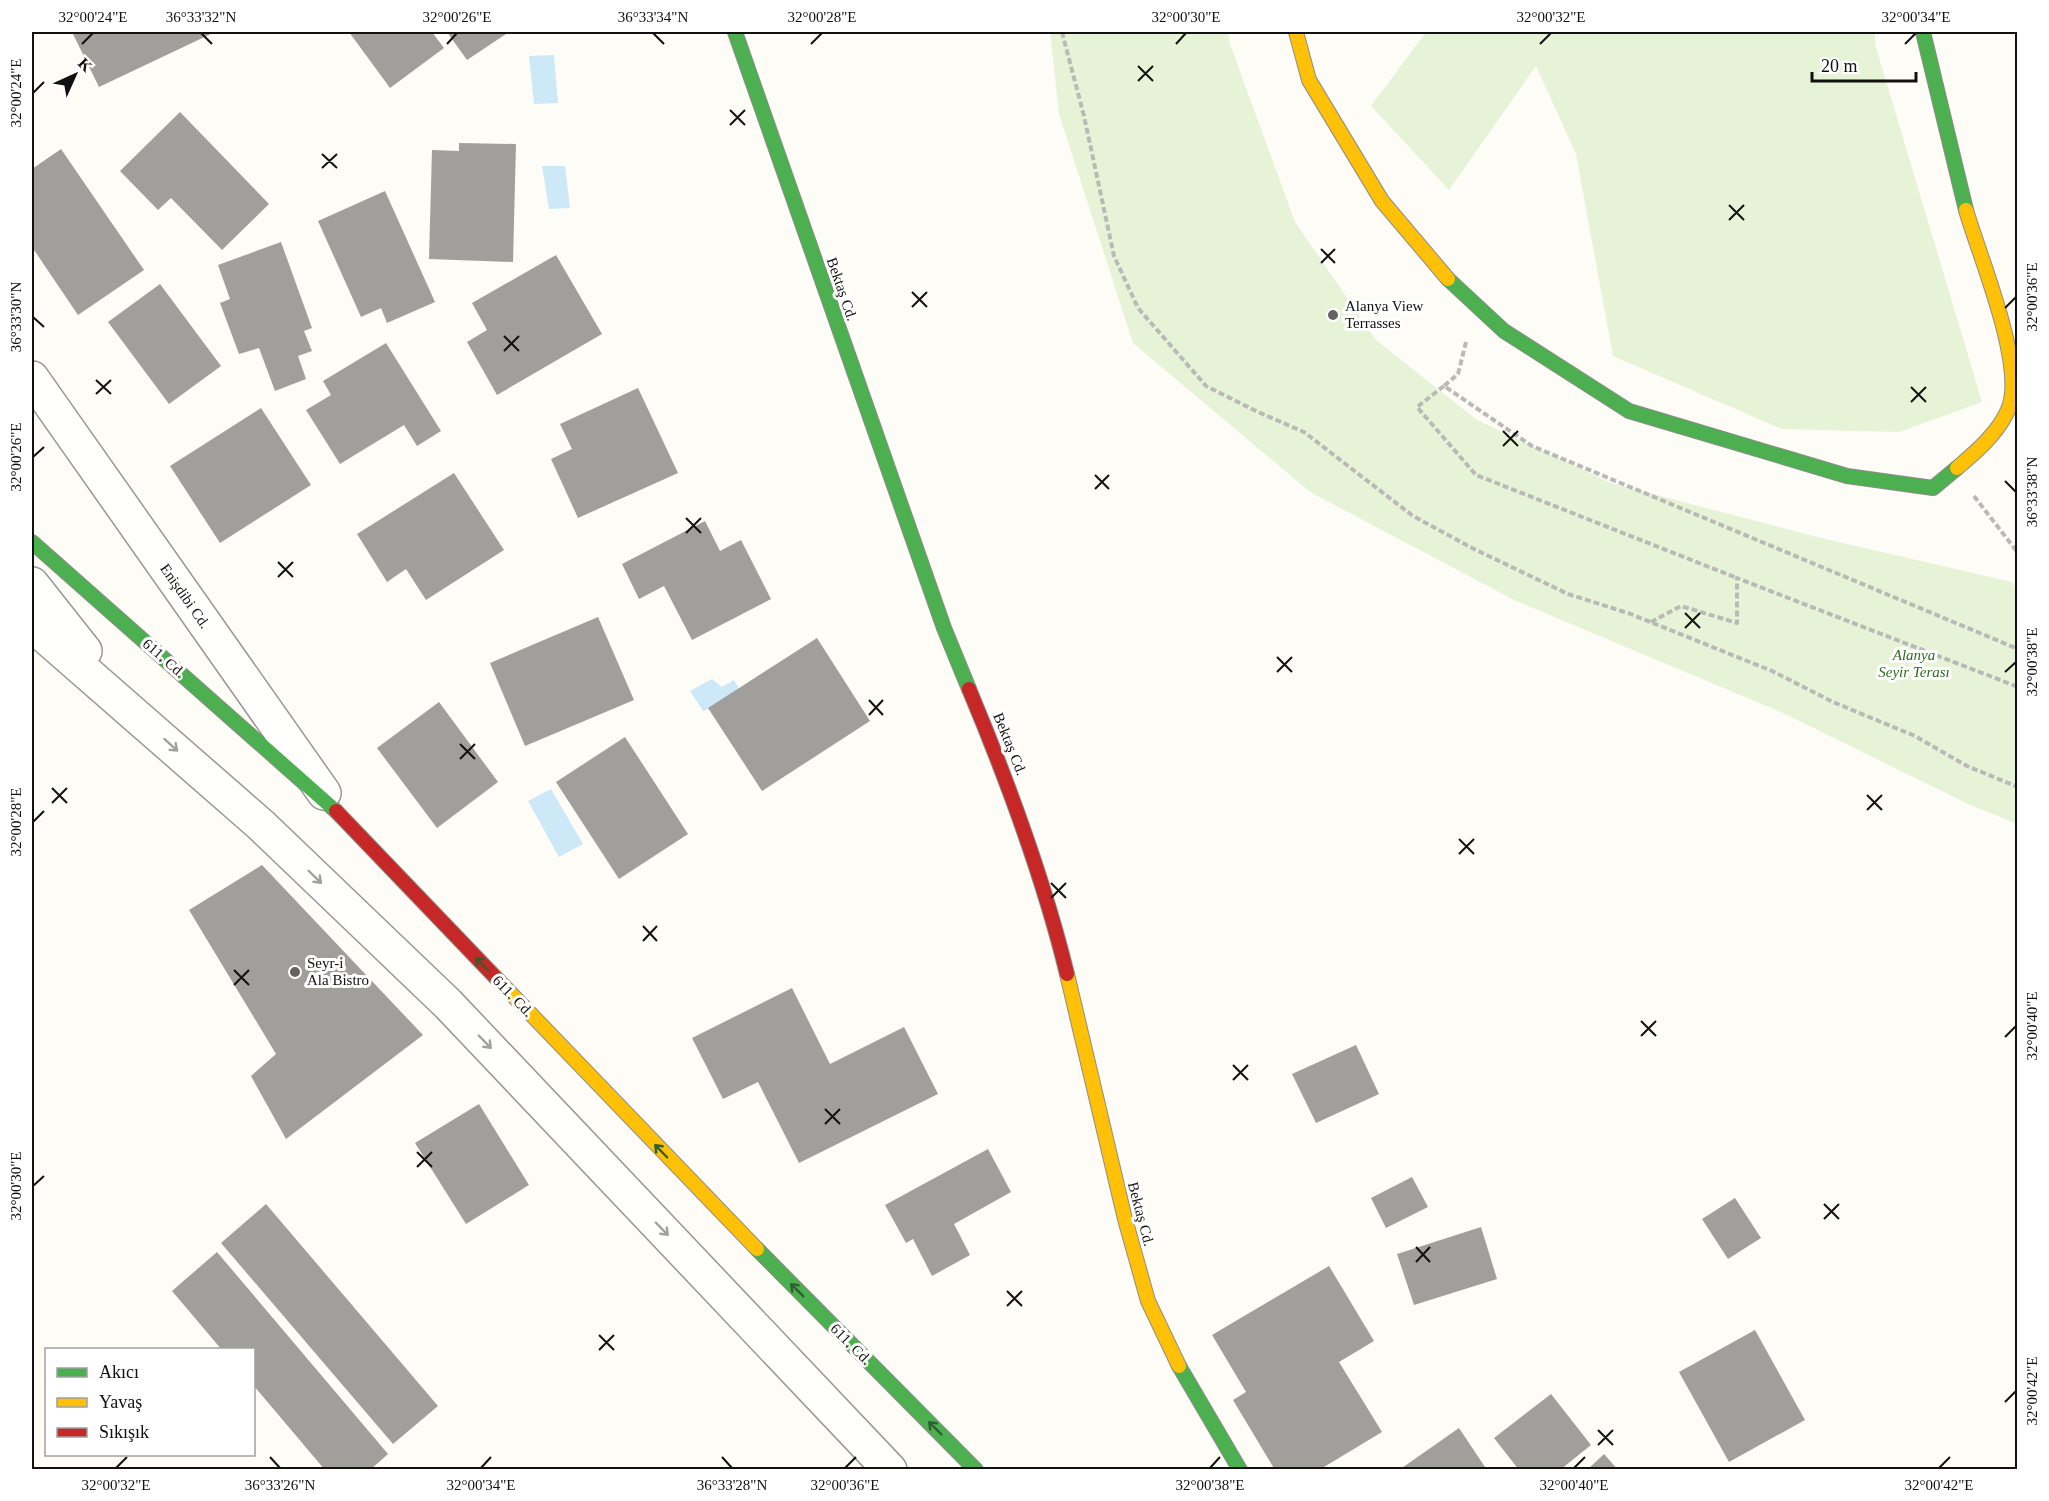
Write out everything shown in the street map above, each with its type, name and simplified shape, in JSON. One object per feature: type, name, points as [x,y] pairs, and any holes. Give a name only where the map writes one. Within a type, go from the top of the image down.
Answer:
[{"type":"street","name":"Bektaş Cd.","points":[[735,32],[944,628],[1008,782],[1057,934],[1125,1219],[1148,1301],[1188,1383],[1240,1470]]},
{"type":"street","points":[[1296,32],[1309,80],[1382,201],[1437,269],[1504,331],[1629,411],[1847,476],[1933,488],[1956,471],[1995,431],[2012,399],[2012,363],[1966,213],[1923,32]]},
{"type":"street","name":"Enişdibi Cd.","points":[[32,378],[339,814]]},
{"type":"street","name":"611. Cd.","points":[[32,542],[339,814],[709,1201],[976,1470]]},
{"type":"street","points":[[32,584],[139,717]]},
{"type":"street","points":[[32,625],[261,825],[448,1004],[890,1470]]},
{"type":"path","points":[[1062,32],[1084,116],[1114,256],[1138,308],[1206,386],[1257,412],[1304,432],[1413,516],[1474,549],[1568,594],[1650,622],[1772,671],[1833,702],[1915,736],[1967,766],[2018,787]]},
{"type":"path","points":[[1475,304],[1458,374],[1417,407],[1476,475],[2018,687]]},
{"type":"path","points":[[1444,386],[1532,446],[2018,649]]},
{"type":"path","points":[[1956,471],[2018,553]]},
{"type":"path","points":[[1650,622],[1681,606],[1737,623],[1737,578]]},
{"type":"green space","name":"Alanya Seyir Terası","points":[[1050,32],[1228,32],[1230,44],[1295,222],[1376,340],[1477,420],[1611,483],[1821,538],[2012,582],[2018,589],[2017,824],[1968,804],[1783,713],[1514,600],[1310,492],[1133,343],[1059,114]]},
{"type":"green space","points":[[1426,32],[1875,32],[1875,44],[1982,402],[1899,432],[1782,429],[1613,356],[1576,154],[1536,66],[1449,190],[1371,106]]},
{"type":"water","points":[[554,55],[558,103],[534,104],[529,56]]},
{"type":"water","points":[[542,166],[565,166],[570,208],[549,209]]},
{"type":"water","points":[[712,679],[722,687],[734,680],[743,696],[703,711],[690,691]]},
{"type":"water","points":[[551,789],[583,844],[559,857],[528,801]]},
{"type":"building","points":[[72,32],[215,32],[99,87]]},
{"type":"building","points":[[349,32],[432,32],[444,48],[390,88]]},
{"type":"building","points":[[447,32],[509,32],[467,60]]},
{"type":"building","points":[[180,112],[269,204],[222,250],[171,198],[158,210],[120,171]]},
{"type":"building","points":[[459,143],[516,144],[513,262],[429,259],[432,150],[459,151]]},
{"type":"building","points":[[61,149],[144,270],[78,315],[32,247],[32,169]]},
{"type":"building","points":[[385,191],[435,302],[387,323],[381,308],[361,317],[318,221]]},
{"type":"building","points":[[281,242],[312,328],[304,331],[312,351],[298,356],[306,379],[275,391],[259,348],[239,354],[220,303],[230,299],[218,265]]},
{"type":"building","points":[[556,255],[602,334],[497,395],[467,342],[487,330],[472,303]]},
{"type":"building","points":[[160,284],[221,366],[169,404],[108,322]]},
{"type":"building","points":[[386,343],[441,431],[417,446],[404,425],[340,464],[306,410],[331,395],[323,381]]},
{"type":"building","points":[[638,388],[678,473],[578,518],[551,459],[572,449],[560,424]]},
{"type":"building","points":[[261,408],[311,485],[220,543],[170,466]]},
{"type":"building","points":[[454,473],[504,550],[426,600],[406,569],[387,582],[357,534]]},
{"type":"building","points":[[705,521],[720,551],[741,540],[771,599],[692,640],[664,586],[639,599],[622,564]]},
{"type":"building","points":[[598,617],[634,700],[525,746],[490,663]]},
{"type":"building","points":[[817,638],[870,721],[762,791],[708,708]]},
{"type":"building","points":[[439,702],[498,782],[437,828],[377,748]]},
{"type":"building","points":[[625,737],[688,834],[619,879],[556,782]]},
{"type":"building","name":"Seyr-i Ala Bistro","points":[[262,865],[423,1035],[286,1139],[251,1076],[276,1054],[189,910]]},
{"type":"building","points":[[792,988],[830,1064],[904,1027],[938,1094],[799,1163],[758,1082],[723,1099],[692,1038]]},
{"type":"building","points":[[1356,1045],[1379,1094],[1316,1123],[1292,1074]]},
{"type":"building","points":[[479,1104],[529,1185],[466,1224],[415,1143]]},
{"type":"building","points":[[988,1149],[1011,1192],[954,1224],[970,1255],[932,1276],[913,1239],[906,1243],[885,1205]]},
{"type":"building","points":[[1412,1177],[1428,1207],[1386,1228],[1371,1198]]},
{"type":"building","points":[[1735,1198],[1761,1238],[1728,1259],[1702,1219]]},
{"type":"building","points":[[266,1204],[438,1406],[393,1444],[221,1243]]},
{"type":"building","points":[[1481,1227],[1497,1279],[1414,1305],[1397,1254]]},
{"type":"building","points":[[217,1252],[388,1454],[370,1470],[325,1470],[255,1387],[255,1348],[220,1348],[172,1291]]},
{"type":"building","points":[[1329,1266],[1374,1341],[1339,1362],[1382,1432],[1319,1470],[1275,1470],[1233,1400],[1246,1392],[1212,1335]]},
{"type":"building","points":[[1755,1330],[1805,1420],[1729,1462],[1679,1372]]},
{"type":"building","points":[[1551,1394],[1591,1445],[1560,1470],[1519,1470],[1494,1438]]},
{"type":"building","points":[[1459,1428],[1487,1470],[1399,1470]]},
{"type":"building","points":[[1604,1454],[1618,1470],[1587,1470]]},
{"type":"traffic: fast","points":[[735,32],[944,628],[969,689]]},
{"type":"traffic: fast","points":[[1923,32],[1966,210]]},
{"type":"traffic: fast","points":[[1448,279],[1504,331],[1629,411],[1847,476],[1933,488],[1957,468]]},
{"type":"traffic: fast","points":[[32,542],[336,811]]},
{"type":"traffic: fast","points":[[757,1249],[976,1470]]},
{"type":"traffic: fast","points":[[1179,1366],[1240,1470]]},
{"type":"traffic: slow","points":[[1296,32],[1309,80],[1382,201],[1448,279]]},
{"type":"traffic: slow","points":[[1957,468],[1979,449],[1998,427],[2008,410],[2012,391],[2011,367],[1999,311],[1966,210]]},
{"type":"traffic: slow","points":[[1067,974],[1125,1219],[1148,1301],[1179,1366]]},
{"type":"traffic: slow","points":[[499,981],[757,1249]]},
{"type":"traffic: jam","points":[[969,689],[1024,830],[1067,974]]},
{"type":"traffic: jam","points":[[336,811],[499,981]]},
{"type":"place","name":"Alanya View Terrasses","points":[[1333,315]]},
{"type":"place","name":"Seyr-i Ala Bistro","points":[[295,972]]}]
